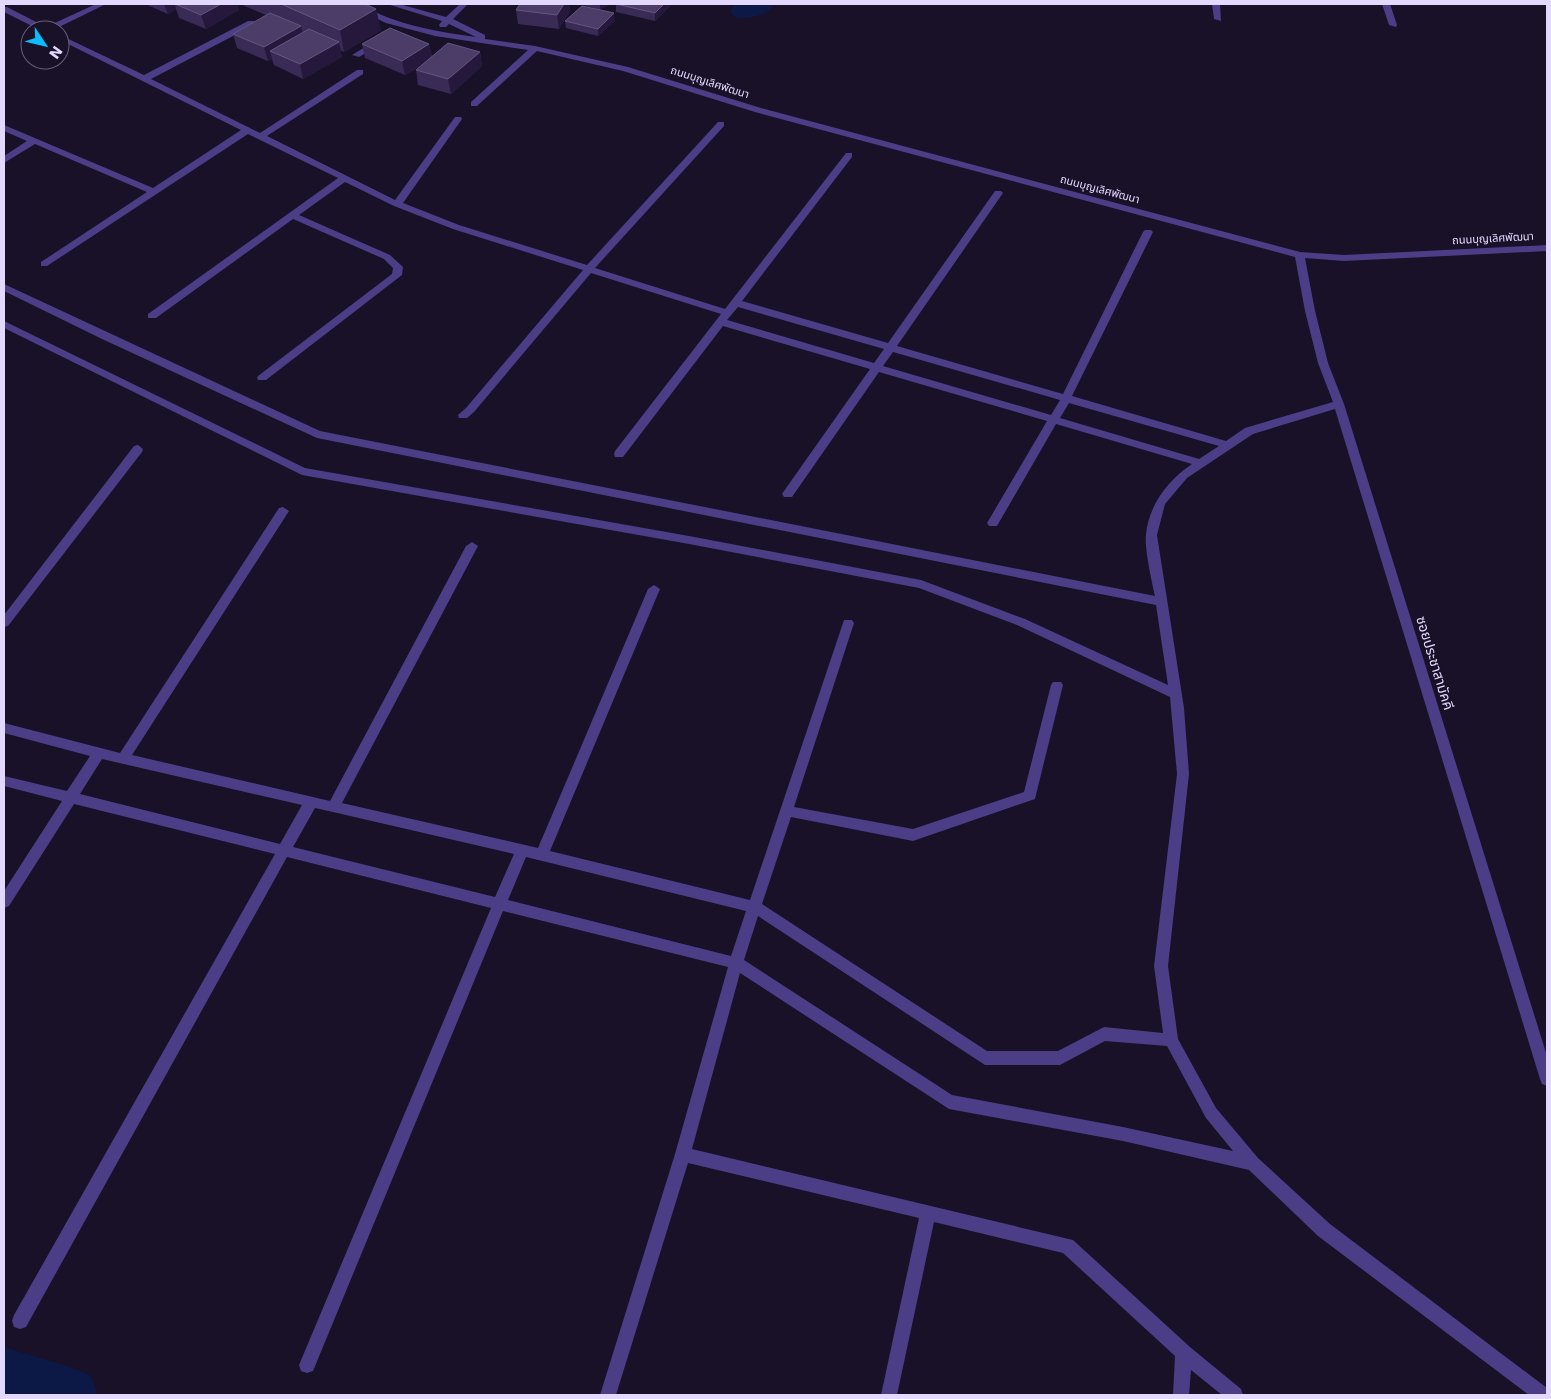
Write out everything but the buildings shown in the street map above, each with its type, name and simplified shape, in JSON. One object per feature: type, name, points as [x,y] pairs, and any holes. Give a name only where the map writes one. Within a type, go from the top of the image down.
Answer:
[{"type":"street","points":[[68,20],[102,4]]},
{"type":"street","name":"ถนนบุญเลิศพัฒนา","points":[[350,4],[390,21],[435,34],[536,48],[625,69],[758,110],[1300,255],[1344,258],[1547,248]]},
{"type":"street","points":[[391,4],[448,20],[491,42]]},
{"type":"street","points":[[390,21],[412,4]]},
{"type":"street","points":[[435,34],[464,4]]},
{"type":"street","points":[[1216,4],[1218,19]]},
{"type":"street","points":[[1386,4],[1393,25]]},
{"type":"street","points":[[4,9],[26,20]]},
{"type":"street","points":[[144,79],[251,23]]},
{"type":"street","points":[[398,31],[406,26]]},
{"type":"street","points":[[356,55],[389,36]]},
{"type":"street","points":[[70,42],[396,204],[456,227],[728,313]]},
{"type":"street","points":[[474,104],[536,48]]},
{"type":"street","points":[[260,136],[360,72]]},
{"type":"street","points":[[396,204],[458,119]]},
{"type":"street","points":[[463,415],[470,410],[589,269],[721,124]]},
{"type":"street","points":[[4,128],[154,192]]},
{"type":"street","points":[[44,264],[248,130]]},
{"type":"street","points":[[4,160],[34,140]]},
{"type":"street","points":[[619,454],[849,155]]},
{"type":"street","points":[[152,316],[344,178]]},
{"type":"street","points":[[788,494],[998,193]]},
{"type":"street","points":[[262,378],[397,275],[398,266],[387,257],[292,215]]},
{"type":"street","points":[[993,523],[1065,400],[1148,232]]},
{"type":"street","name":"ซอยประชาสามัคคี","points":[[1300,255],[1322,363],[1339,404],[1547,1079]]},
{"type":"street","points":[[4,287],[106,337],[317,434],[1162,602]]},
{"type":"street","points":[[736,303],[1065,400],[1228,445]]},
{"type":"street","points":[[721,322],[1201,463]]},
{"type":"street","points":[[4,324],[302,471],[689,540],[921,584],[1021,622],[1176,694]]},
{"type":"street","points":[[1339,404],[1248,432],[1201,463],[1183,476],[1160,503],[1151,535],[1176,694],[1183,774],[1161,966],[1171,1040],[1212,1113],[1253,1163],[1324,1230],[1542,1395]]},
{"type":"street","points":[[4,623],[138,449]]},
{"type":"street","points":[[124,758],[282,511]]},
{"type":"street","points":[[333,807],[472,546]]},
{"type":"street","points":[[542,855],[654,589]]},
{"type":"street","points":[[608,1395],[683,1154],[736,963],[848,623]]},
{"type":"street","points":[[787,811],[913,835],[1030,796],[1057,685]]},
{"type":"street","points":[[4,728],[100,753],[522,850],[756,907],[985,1058],[1060,1058],[1104,1034],[1171,1040]]},
{"type":"street","points":[[4,902],[100,753]]},
{"type":"street","points":[[4,781],[736,963],[948,1102],[1123,1134],[1253,1163]]},
{"type":"street","points":[[20,1321],[311,802]]},
{"type":"street","points":[[307,1364],[522,850]]},
{"type":"street","points":[[683,1154],[1067,1246],[1184,1353],[1235,1395]]},
{"type":"street","points":[[889,1395],[928,1212]]},
{"type":"street","points":[[1181,1395],[1184,1353]]},
{"type":"waterway","points":[[743,11],[762,4]]},
{"type":"waterway","points":[[4,1375],[70,1395]]}]
